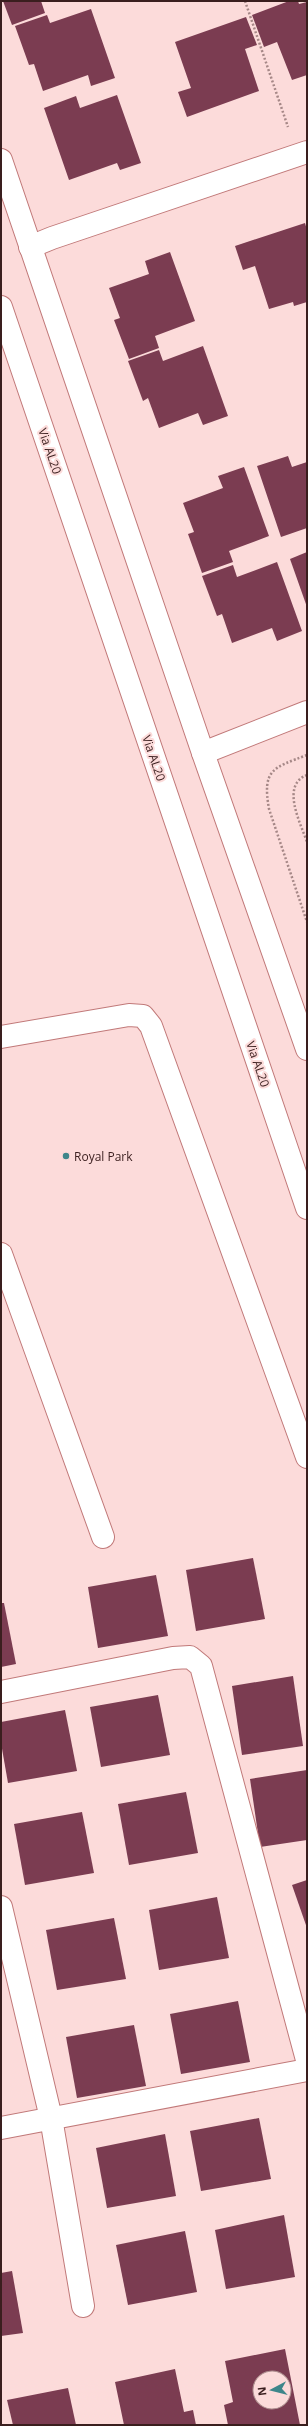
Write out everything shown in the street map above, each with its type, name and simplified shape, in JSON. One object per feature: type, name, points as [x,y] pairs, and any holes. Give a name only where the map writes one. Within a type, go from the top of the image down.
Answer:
[{"type":"street","points":[[30,247],[52,238],[302,154]]},
{"type":"street","points":[[1,160],[203,753],[307,1049]]},
{"type":"street","name":"Via AL20","points":[[1,307],[307,1208]]},
{"type":"street","points":[[203,753],[307,712]]},
{"type":"street","points":[[1,1037],[129,1015],[143,1016],[151,1026],[307,1457]]},
{"type":"street","points":[[1,1254],[103,1537]]},
{"type":"street","points":[[1,1692],[173,1658],[190,1657],[201,1666],[307,2060]]},
{"type":"street","points":[[1,1907],[51,2118],[83,2306]]},
{"type":"street","points":[[1,2128],[307,2070]]},
{"type":"path","points":[[245,1],[302,154]]},
{"type":"path","points":[[307,755],[277,768],[268,777],[266,791],[269,809],[307,922]]},
{"type":"path","points":[[307,775],[296,784],[293,798],[307,842]]},
{"type":"building","points":[[3,1],[41,1],[45,13],[12,25]]},
{"type":"building","points":[[289,1],[298,1],[299,4],[307,2],[307,75],[292,80],[277,42],[264,47],[252,15]]},
{"type":"building","points":[[91,9],[115,78],[91,86],[88,75],[43,91],[34,64],[29,65],[15,26],[47,15],[50,23]]},
{"type":"building","points":[[246,17],[257,45],[245,49],[259,91],[187,117],[178,92],[191,88],[175,42]]},
{"type":"building","points":[[117,95],[141,163],[120,170],[117,163],[69,180],[44,108],[76,96],[80,108]]},
{"type":"building","points":[[305,223],[307,230],[307,302],[294,306],[293,302],[269,309],[255,266],[243,270],[235,246]]},
{"type":"building","points":[[170,252],[195,321],[155,336],[159,348],[129,359],[114,320],[120,318],[109,288],[149,274],[145,261]]},
{"type":"building","points":[[203,346],[228,416],[203,425],[198,413],[159,428],[148,398],[143,401],[128,361],[159,350],[163,361]]},
{"type":"building","points":[[288,456],[292,467],[307,462],[307,528],[281,537],[257,466]]},
{"type":"building","points":[[244,467],[269,536],[229,551],[233,562],[202,573],[188,534],[194,532],[183,503],[223,488],[218,476]]},
{"type":"building","points":[[307,552],[307,607],[290,559]]},
{"type":"building","points":[[277,562],[302,631],[277,641],[272,628],[232,643],[222,614],[217,616],[202,576],[233,565],[237,577]]},
{"type":"building","points":[[253,1558],[265,1619],[196,1631],[186,1570]]},
{"type":"building","points":[[156,1575],[168,1636],[98,1648],[88,1587]]},
{"type":"building","points":[[1,1603],[4,1603],[16,1664],[1,1667]]},
{"type":"building","points":[[293,1676],[303,1746],[242,1755],[232,1686]]},
{"type":"building","points":[[158,1695],[170,1755],[101,1767],[90,1707]]},
{"type":"building","points":[[65,1710],[77,1771],[8,1783],[1,1743],[1,1722]]},
{"type":"building","points":[[307,1770],[307,1840],[260,1847],[250,1779]]},
{"type":"building","points":[[186,1792],[198,1853],[129,1865],[118,1804]]},
{"type":"building","points":[[82,1812],[94,1873],[25,1885],[14,1824]]},
{"type":"building","points":[[307,1880],[307,1928],[292,1885]]},
{"type":"building","points":[[217,1897],[229,1958],[159,1970],[149,1910]]},
{"type":"building","points":[[114,1918],[126,1979],[57,1990],[46,1930]]},
{"type":"building","points":[[238,2001],[250,2062],[181,2074],[170,2014]]},
{"type":"building","points":[[134,2025],[146,2086],[77,2098],[66,2037]]},
{"type":"building","points":[[259,2118],[271,2179],[201,2191],[190,2131]]},
{"type":"building","points":[[165,2134],[176,2196],[107,2208],[96,2148]]},
{"type":"building","points":[[284,2215],[295,2277],[226,2289],[215,2230]]},
{"type":"building","points":[[185,2231],[197,2292],[128,2305],[116,2245]]},
{"type":"building","points":[[12,2271],[23,2333],[1,2336],[1,2273]]},
{"type":"building","points":[[285,2349],[289,2370],[252,2370],[252,2410],[292,2410],[292,2384],[300,2425],[228,2425],[224,2405],[233,2402],[225,2361]]},
{"type":"building","points":[[175,2369],[184,2412],[193,2410],[196,2425],[124,2425],[115,2382]]},
{"type":"building","points":[[68,2388],[76,2425],[13,2425],[7,2400]]},
{"type":"place","name":"Royal Park","points":[[66,1156]]}]
